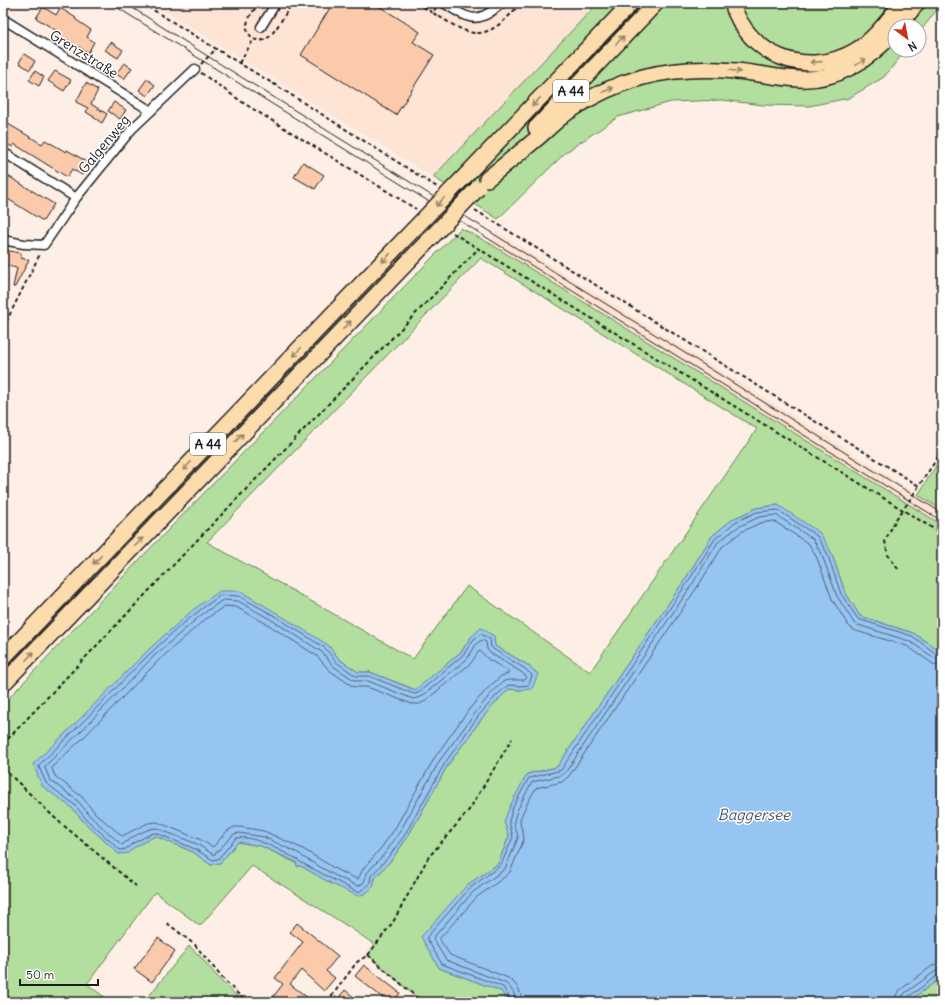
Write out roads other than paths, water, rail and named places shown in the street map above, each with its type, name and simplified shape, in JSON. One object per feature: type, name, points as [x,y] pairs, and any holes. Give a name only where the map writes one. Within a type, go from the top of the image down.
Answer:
[{"type":"highway","name":"A 44","points":[[3,658],[631,3]]},
{"type":"highway","name":"A 44","points":[[3,684],[656,3]]},
{"type":"highway","points":[[732,3],[736,15],[742,25],[753,39],[763,48],[787,59],[799,62],[814,63],[839,58],[860,47],[881,29],[902,3]]},
{"type":"highway","points":[[905,18],[917,3]]},
{"type":"highway","points":[[483,183],[565,114],[594,96],[618,86],[656,74],[694,69],[732,71],[801,80],[824,77],[844,71],[866,59],[887,39]]},
{"type":"street","points":[[261,27],[276,3]]},
{"type":"street","points":[[444,3],[470,18],[480,18],[491,12],[502,3]]},
{"type":"street","name":"Grenzstraße","points":[[3,19],[151,111]]},
{"type":"street","name":"Galgenweg","points":[[3,240],[24,244],[44,245],[76,198],[132,129],[195,69]]},
{"type":"street","points":[[3,152],[76,198]]},
{"type":"water","name":"Baggersee","points":[[778,505],[820,533],[831,552],[845,592],[860,616],[913,633],[942,652],[942,977],[908,1002],[508,1002],[501,991],[439,968],[421,937],[467,885],[498,864],[509,836],[504,822],[510,806],[527,774],[557,767],[686,578],[712,536],[733,519],[756,508]]},
{"type":"water","points":[[220,591],[240,591],[328,645],[339,659],[358,672],[370,672],[415,690],[461,652],[471,637],[481,628],[494,636],[495,646],[526,664],[538,674],[532,689],[509,689],[483,717],[448,765],[407,838],[393,858],[375,878],[373,887],[366,893],[358,896],[332,884],[301,866],[297,866],[296,862],[261,846],[238,842],[220,863],[211,865],[193,852],[155,836],[135,847],[128,853],[119,854],[85,823],[72,808],[42,786],[33,764],[148,650],[194,609]]},
{"type":"tram line","points":[[110,3],[942,521]]},
{"type":"tram line","points":[[125,3],[209,57],[942,513]]}]
